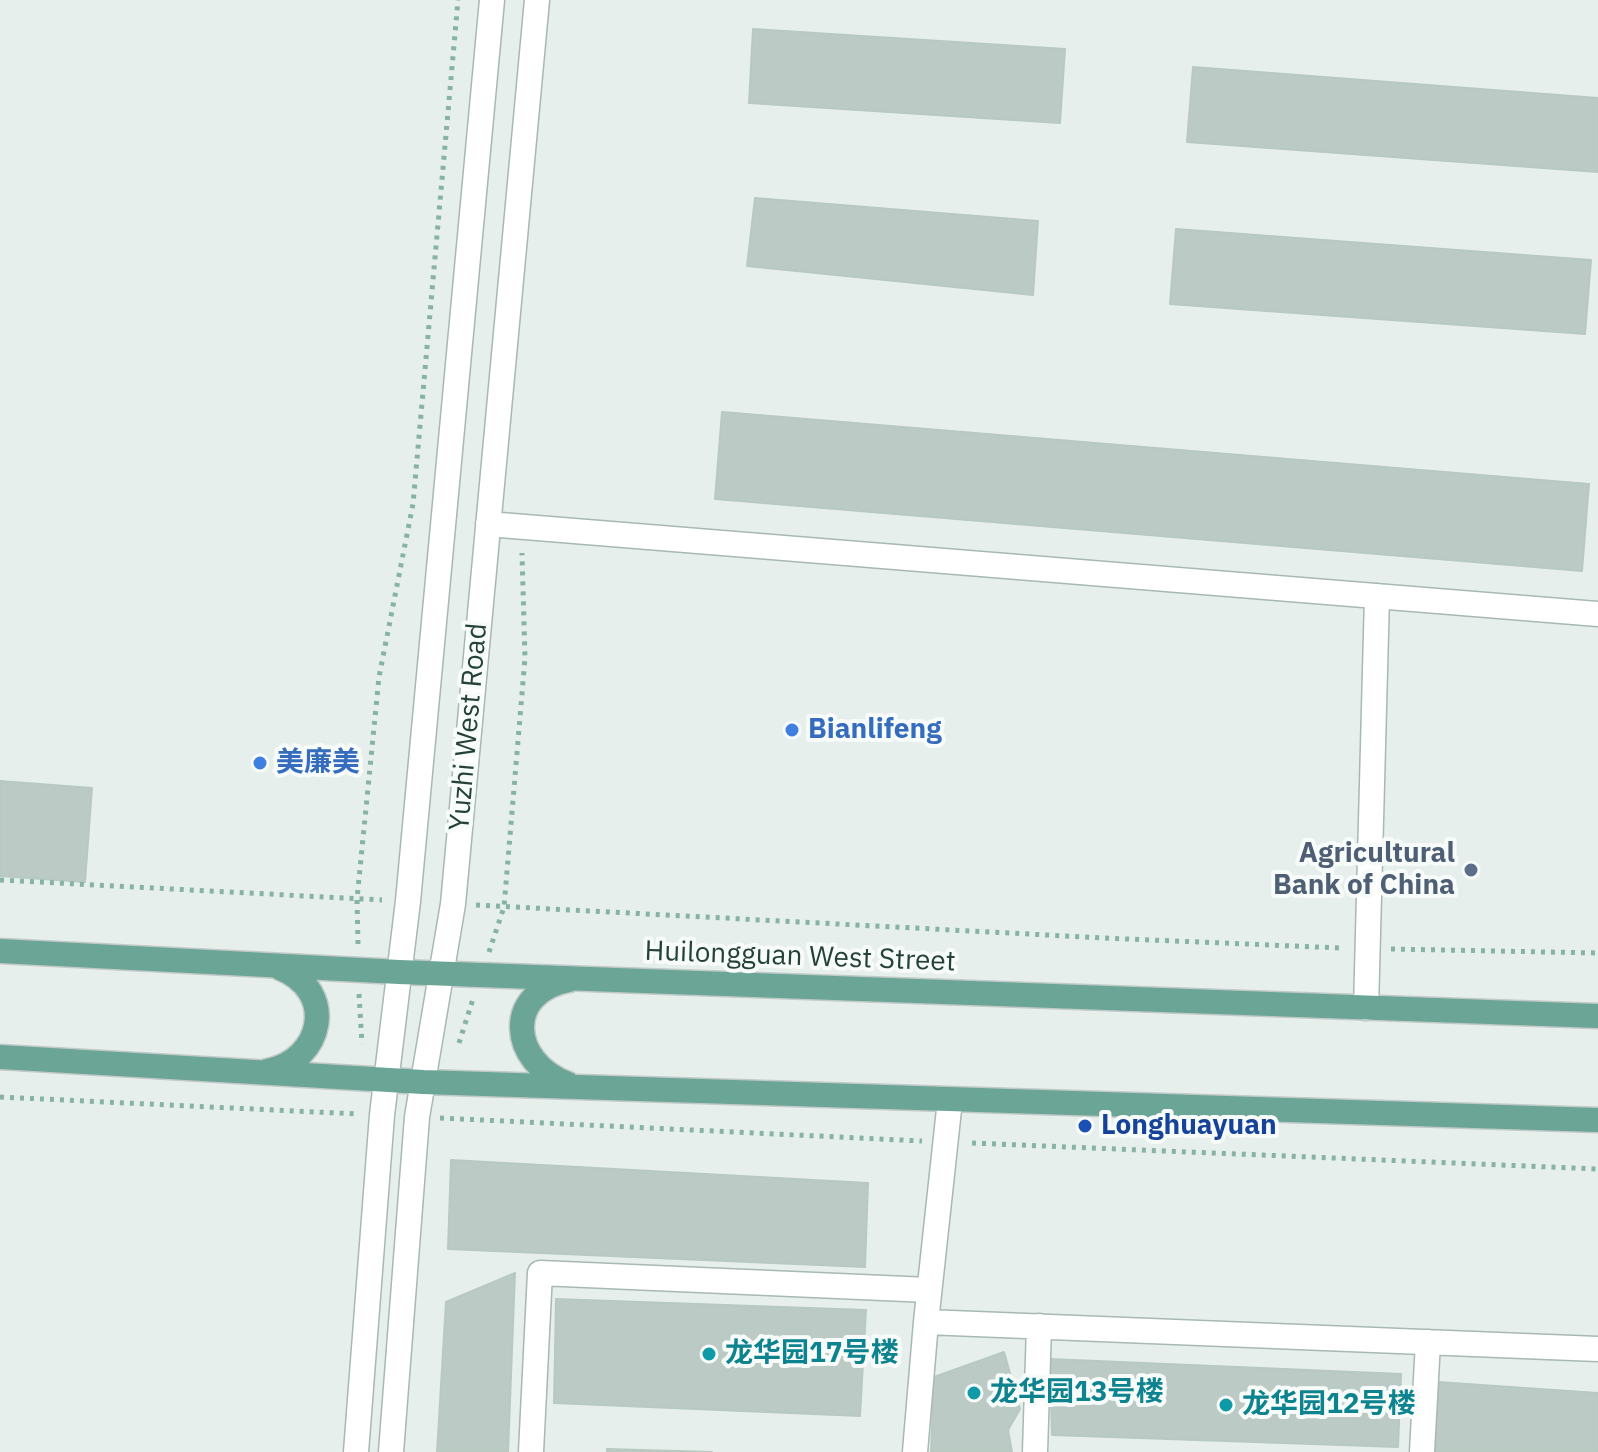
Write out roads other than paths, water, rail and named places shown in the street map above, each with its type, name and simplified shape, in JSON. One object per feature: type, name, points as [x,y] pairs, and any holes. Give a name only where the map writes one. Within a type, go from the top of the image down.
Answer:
[{"type":"main road","name":"Huilongguan West Street","points":[[0,951],[399,972],[1598,1016]]},
{"type":"main road","points":[[240,1071],[270,1071],[293,1061],[308,1044],[318,1012],[312,992],[297,976],[278,968],[252,964]]},
{"type":"main road","points":[[584,1088],[563,1082],[541,1070],[526,1051],[521,1030],[528,1009],[541,992],[560,982],[587,979]]},
{"type":"main road","points":[[0,1057],[423,1082],[1598,1120]]},
{"type":"street","name":"Yuzhi West Road","points":[[356,1452],[386,1080],[409,890],[492,0]]},
{"type":"street","name":"Yuzhi West Road","points":[[391,1452],[417,1117],[453,904],[537,0]]},
{"type":"street","points":[[488,524],[1598,614]]},
{"type":"street","points":[[1366,1008],[1377,596]]},
{"type":"street","points":[[915,1452],[950,1100]]},
{"type":"street","points":[[531,1452],[540,1273],[929,1290]]},
{"type":"street","points":[[926,1322],[1598,1349]]},
{"type":"street","points":[[1035,1452],[1039,1326]]},
{"type":"street","points":[[1422,1452],[1428,1342]]},
{"type":"place","name":"Bianlifeng","points":[[792,730]]},
{"type":"place","name":"美廉美","points":[[260,763]]},
{"type":"place","name":"Agricultural Bank of China","points":[[1471,870]]},
{"type":"place","name":"Longhuayuan","points":[[1085,1126]]},
{"type":"place","name":"龙华园17号楼","points":[[709,1354]]},
{"type":"place","name":"龙华园13号楼","points":[[974,1393]]},
{"type":"place","name":"龙华园12号楼","points":[[1226,1405]]}]
